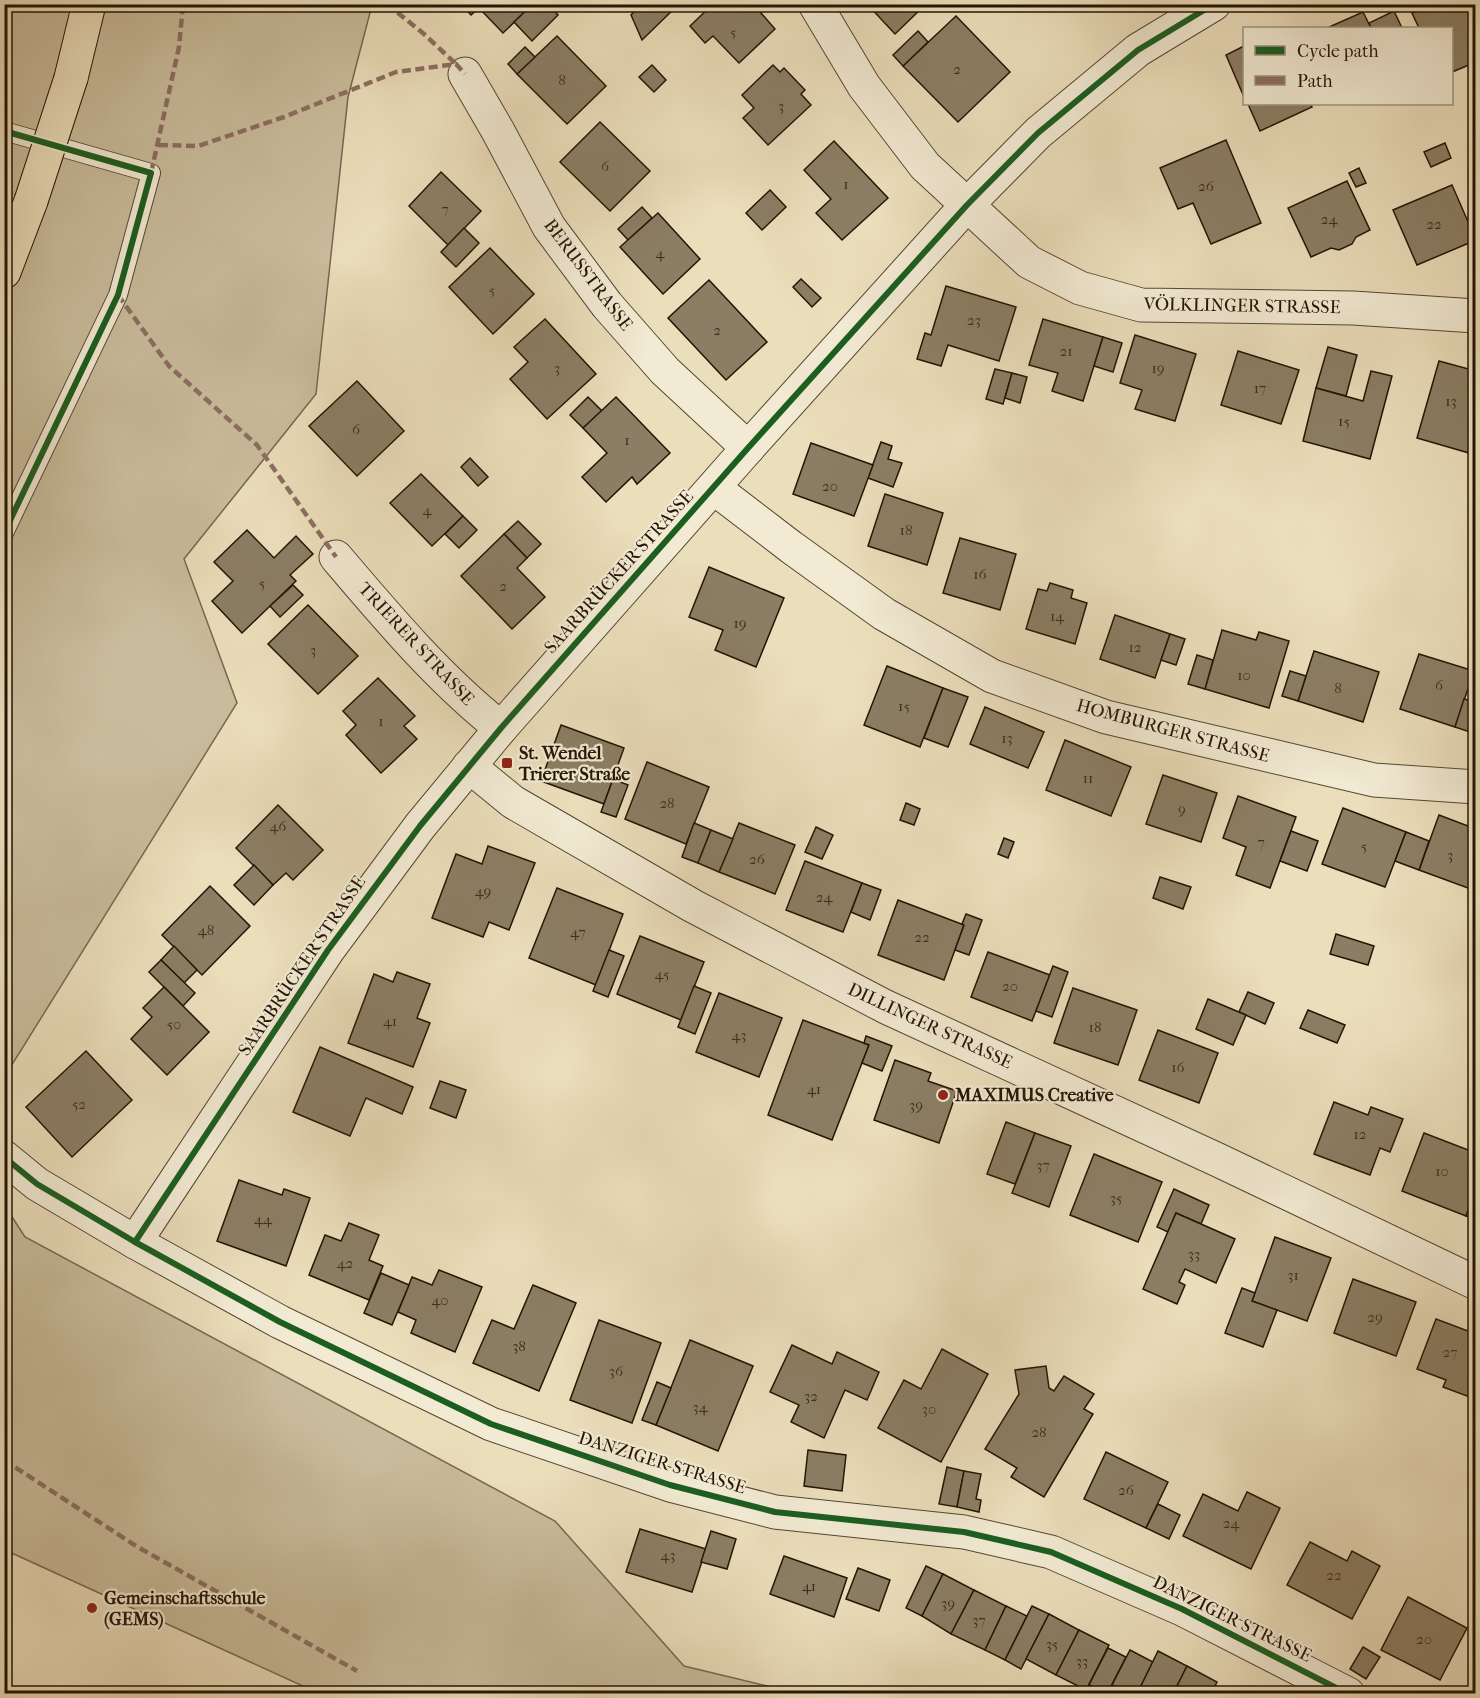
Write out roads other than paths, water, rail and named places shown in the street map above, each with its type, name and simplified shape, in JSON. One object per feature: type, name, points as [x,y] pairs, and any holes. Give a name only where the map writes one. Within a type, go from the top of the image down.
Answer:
[{"type":"highway","points":[[4,272],[31,201],[71,78],[89,4]]},
{"type":"street","name":"VÖLKLINGER STRASSE","points":[[815,4],[864,86],[925,166],[1029,262],[1080,288],[1141,305],[1353,308],[1476,316]]},
{"type":"street","name":"SAARBRÜCKER STRASSE","points":[[135,1242],[328,950],[380,877],[501,728],[748,448],[967,205],[1038,134],[1138,50],[1214,4]]},
{"type":"street","name":"BERUSSTRASSE","points":[[465,74],[549,227],[607,305],[665,371],[748,448]]},
{"type":"street","name":"HOMBURGER STRASSE","points":[[714,488],[884,614],[992,676],[1106,717],[1374,780],[1476,787]]},
{"type":"street","name":"TRIERER STRASSE","points":[[336,557],[387,617],[471,704],[501,728]]},
{"type":"street","name":"DILLINGER STRASSE","points":[[469,766],[513,802],[633,872],[886,1007],[1218,1160],[1476,1283]]},
{"type":"street","name":"DANZIGER STRASSE","points":[[4,1157],[37,1184],[135,1242],[280,1322],[491,1424],[670,1485],[775,1512],[964,1532],[1051,1552],[1182,1609],[1348,1694]]},
{"type":"lane","points":[[4,131],[151,173],[118,295],[4,533]]},
{"type":"place","name":"St. Wendel Trierer Straße","points":[[507,763]]},
{"type":"place","name":"MAXIMUS Creative","points":[[943,1095]]},
{"type":"place","name":"Gemeinschaftsschule (GEMS)","points":[[92,1608]]}]
